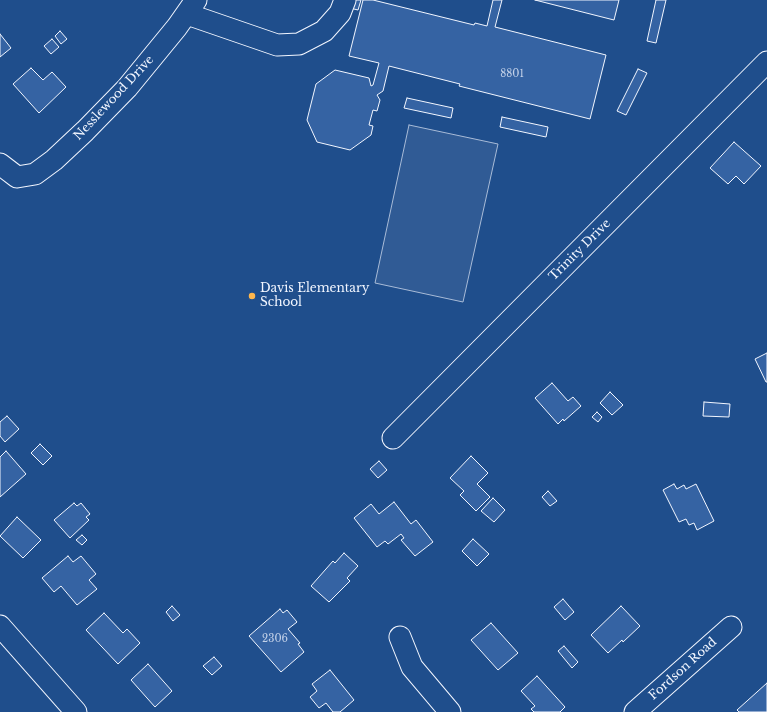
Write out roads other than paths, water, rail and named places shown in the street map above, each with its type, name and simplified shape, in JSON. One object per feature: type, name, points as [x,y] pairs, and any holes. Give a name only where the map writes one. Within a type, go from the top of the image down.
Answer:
[{"type":"street","points":[[191,7],[277,45],[299,44],[324,31],[340,13],[345,0]]},
{"type":"street","name":"Nesslewood Drive","points":[[0,164],[17,177],[35,174],[54,160],[127,88],[151,60],[191,7]]},
{"type":"street","name":"Trinity Drive","points":[[393,438],[767,62]]},
{"type":"street","points":[[0,626],[76,712]]},
{"type":"street","name":"Fordson Road","points":[[635,712],[731,627]]},
{"type":"street","points":[[400,637],[412,667],[450,712]]},
{"type":"place","name":"Davis Elementary School","points":[[252,296]]}]
